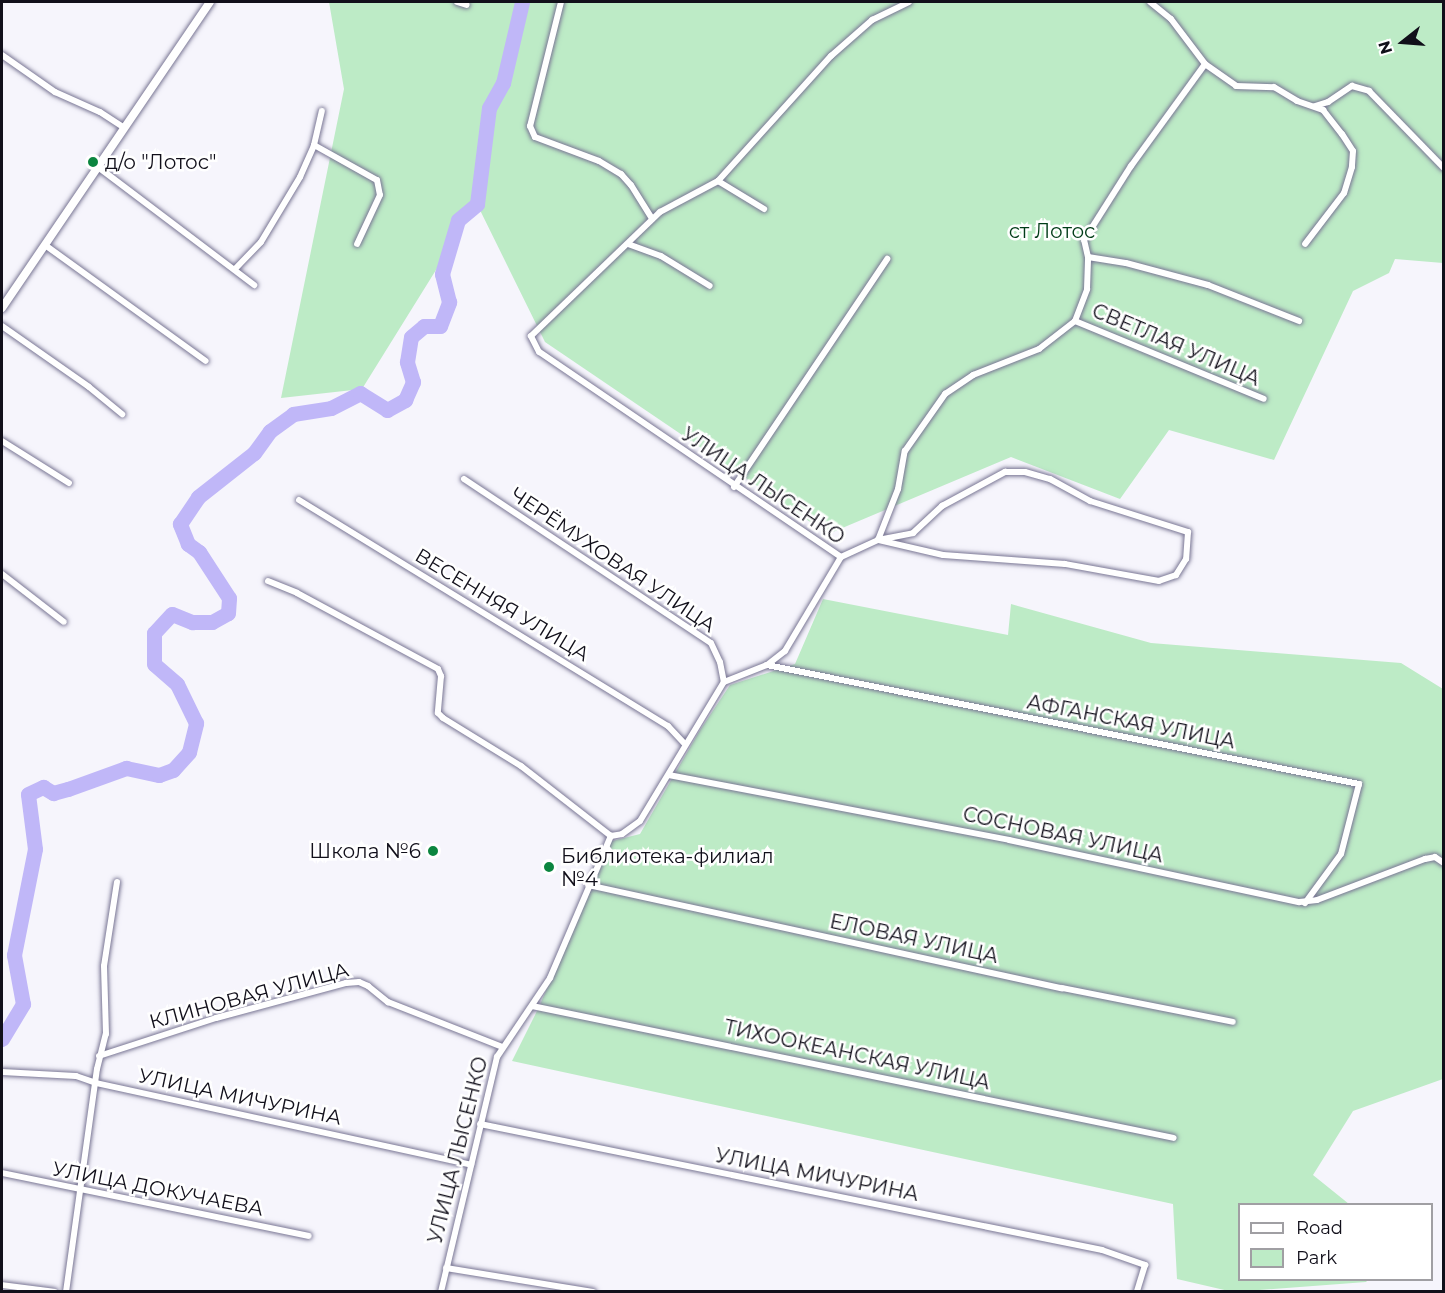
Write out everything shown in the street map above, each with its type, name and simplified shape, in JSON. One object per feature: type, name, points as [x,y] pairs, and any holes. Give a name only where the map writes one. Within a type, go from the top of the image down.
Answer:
[{"type":"street","points":[[2,308],[210,2]]},
{"type":"street","points":[[457,2],[467,5]]},
{"type":"street","points":[[561,2],[530,126],[535,136],[599,161],[621,174],[631,185],[652,219]]},
{"type":"street","name":"УЛИЦА ЛЫСЕНКО","points":[[724,682],[767,665],[785,651],[841,557],[734,487],[539,352],[531,340],[534,330],[660,212],[718,181],[831,56],[872,20],[909,2]]},
{"type":"street","points":[[1150,2],[1171,19],[1205,64],[1236,86],[1274,87],[1297,101],[1323,110],[1353,151],[1352,167],[1344,193],[1305,244]]},
{"type":"street","points":[[2,54],[55,92],[100,112],[123,127]]},
{"type":"street","points":[[878,540],[898,489],[905,451],[945,394],[973,375],[1039,349],[1075,321],[1087,289],[1088,256],[1084,240],[1131,166],[1205,64]]},
{"type":"street","points":[[1314,106],[1328,102],[1352,86],[1369,92],[1443,168]]},
{"type":"street","points":[[235,269],[261,242],[300,177],[314,145],[322,111]]},
{"type":"street","points":[[314,145],[377,180],[380,195],[357,244]]},
{"type":"street","points":[[98,167],[254,285]]},
{"type":"street","points":[[718,181],[764,209]]},
{"type":"street","points":[[628,244],[661,256],[710,286]]},
{"type":"street","points":[[45,245],[206,361]]},
{"type":"street","points":[[1088,256],[1126,263],[1208,285],[1299,321]]},
{"type":"street","points":[[734,487],[887,259]]},
{"type":"street","name":"СВЕТЛАЯ УЛИЦА","points":[[1075,321],[1264,399]]},
{"type":"street","points":[[2,326],[80,380],[122,414]]},
{"type":"street","points":[[2,441],[69,483]]},
{"type":"street","points":[[841,557],[878,540],[913,533],[942,506],[1005,472],[1026,472],[1050,479],[1090,501],[1188,532],[1186,560],[1176,575],[1159,581],[1065,564],[944,555],[878,540]]},
{"type":"street","name":"ЧЕРЁМУХОВАЯ УЛИЦА","points":[[464,479],[711,643],[720,662],[724,682]]},
{"type":"street","name":"ВЕСЕННЯЯ УЛИЦА","points":[[298,500],[668,726],[685,744]]},
{"type":"street","points":[[2,574],[64,622]]},
{"type":"street","points":[[268,581],[297,593],[438,669],[441,676],[438,713],[443,718],[521,766],[611,836],[622,834],[640,821],[724,682]]},
{"type":"street","name":"АФГАНСКАЯ УЛИЦА","points":[[767,665],[1359,784],[1341,854],[1328,868],[1305,903]]},
{"type":"street","name":"СОСНОВАЯ УЛИЦА","points":[[669,775],[1009,840],[1305,903]]},
{"type":"street","name":"УЛИЦА ЛЫСЕНКО","points":[[441,1292],[480,1124],[502,1047],[550,978],[611,836]]},
{"type":"street","points":[[1305,903],[1425,859],[1435,857],[1443,863]]},
{"type":"street","points":[[66,1292],[99,1056],[106,1034],[104,966],[117,882]]},
{"type":"street","name":"ЕЛОВАЯ УЛИЦА","points":[[588,885],[1062,988],[1233,1022]]},
{"type":"street","name":"КЛИНОВАЯ УЛИЦА","points":[[99,1056],[216,1018],[346,983],[359,982],[368,986],[388,1002],[502,1047]]},
{"type":"street","name":"ТИХООКЕАНСКАЯ УЛИЦА","points":[[532,1006],[1174,1138]]},
{"type":"street","name":"УЛИЦА МИЧУРИНА","points":[[2,1072],[68,1075],[471,1165]]},
{"type":"street","name":"УЛИЦА МИЧУРИНА","points":[[480,1124],[1084,1246],[1145,1265],[1137,1292]]},
{"type":"street","name":"УЛИЦА ДОКУЧАЕВА","points":[[2,1173],[309,1236]]},
{"type":"street","points":[[446,1268],[593,1292]]},
{"type":"street","points":[[2,1285],[55,1292]]},
{"type":"green space","name":"ст Лотос","points":[[329,2],[1443,2],[1443,263],[1395,259],[1389,273],[1353,291],[1274,460],[1169,430],[1120,499],[1011,457],[828,534],[545,342],[477,204],[362,389],[281,398],[344,89]]},
{"type":"green space","points":[[823,599],[1008,635],[1011,604],[1151,643],[1401,663],[1443,689],[1443,1079],[1353,1111],[1313,1175],[1348,1203],[1238,1203],[1238,1281],[1366,1282],[1233,1292],[1177,1279],[1173,1204],[512,1061],[539,1007],[608,842],[640,834],[700,730],[730,685],[795,664]]},
{"type":"waterway","points":[[2,1039],[23,1004],[14,955],[35,849],[28,794],[43,787],[53,793],[126,768],[159,775],[173,770],[189,752],[196,723],[177,684],[154,664],[154,633],[172,614],[192,622],[212,622],[228,613],[229,598],[199,552],[188,544],[180,524],[198,497],[254,453],[270,431],[293,414],[331,408],[360,393],[387,410],[405,400],[413,382],[407,362],[411,337],[424,326],[440,326],[449,302],[442,274],[458,220],[477,204],[489,108],[503,83],[522,2]]},
{"type":"place","name":"д/о \"Лотос\"","points":[[93,162]]},
{"type":"place","name":"Школа №6","points":[[433,851]]},
{"type":"place","name":"Библиотека-филиал №4","points":[[549,867]]}]
